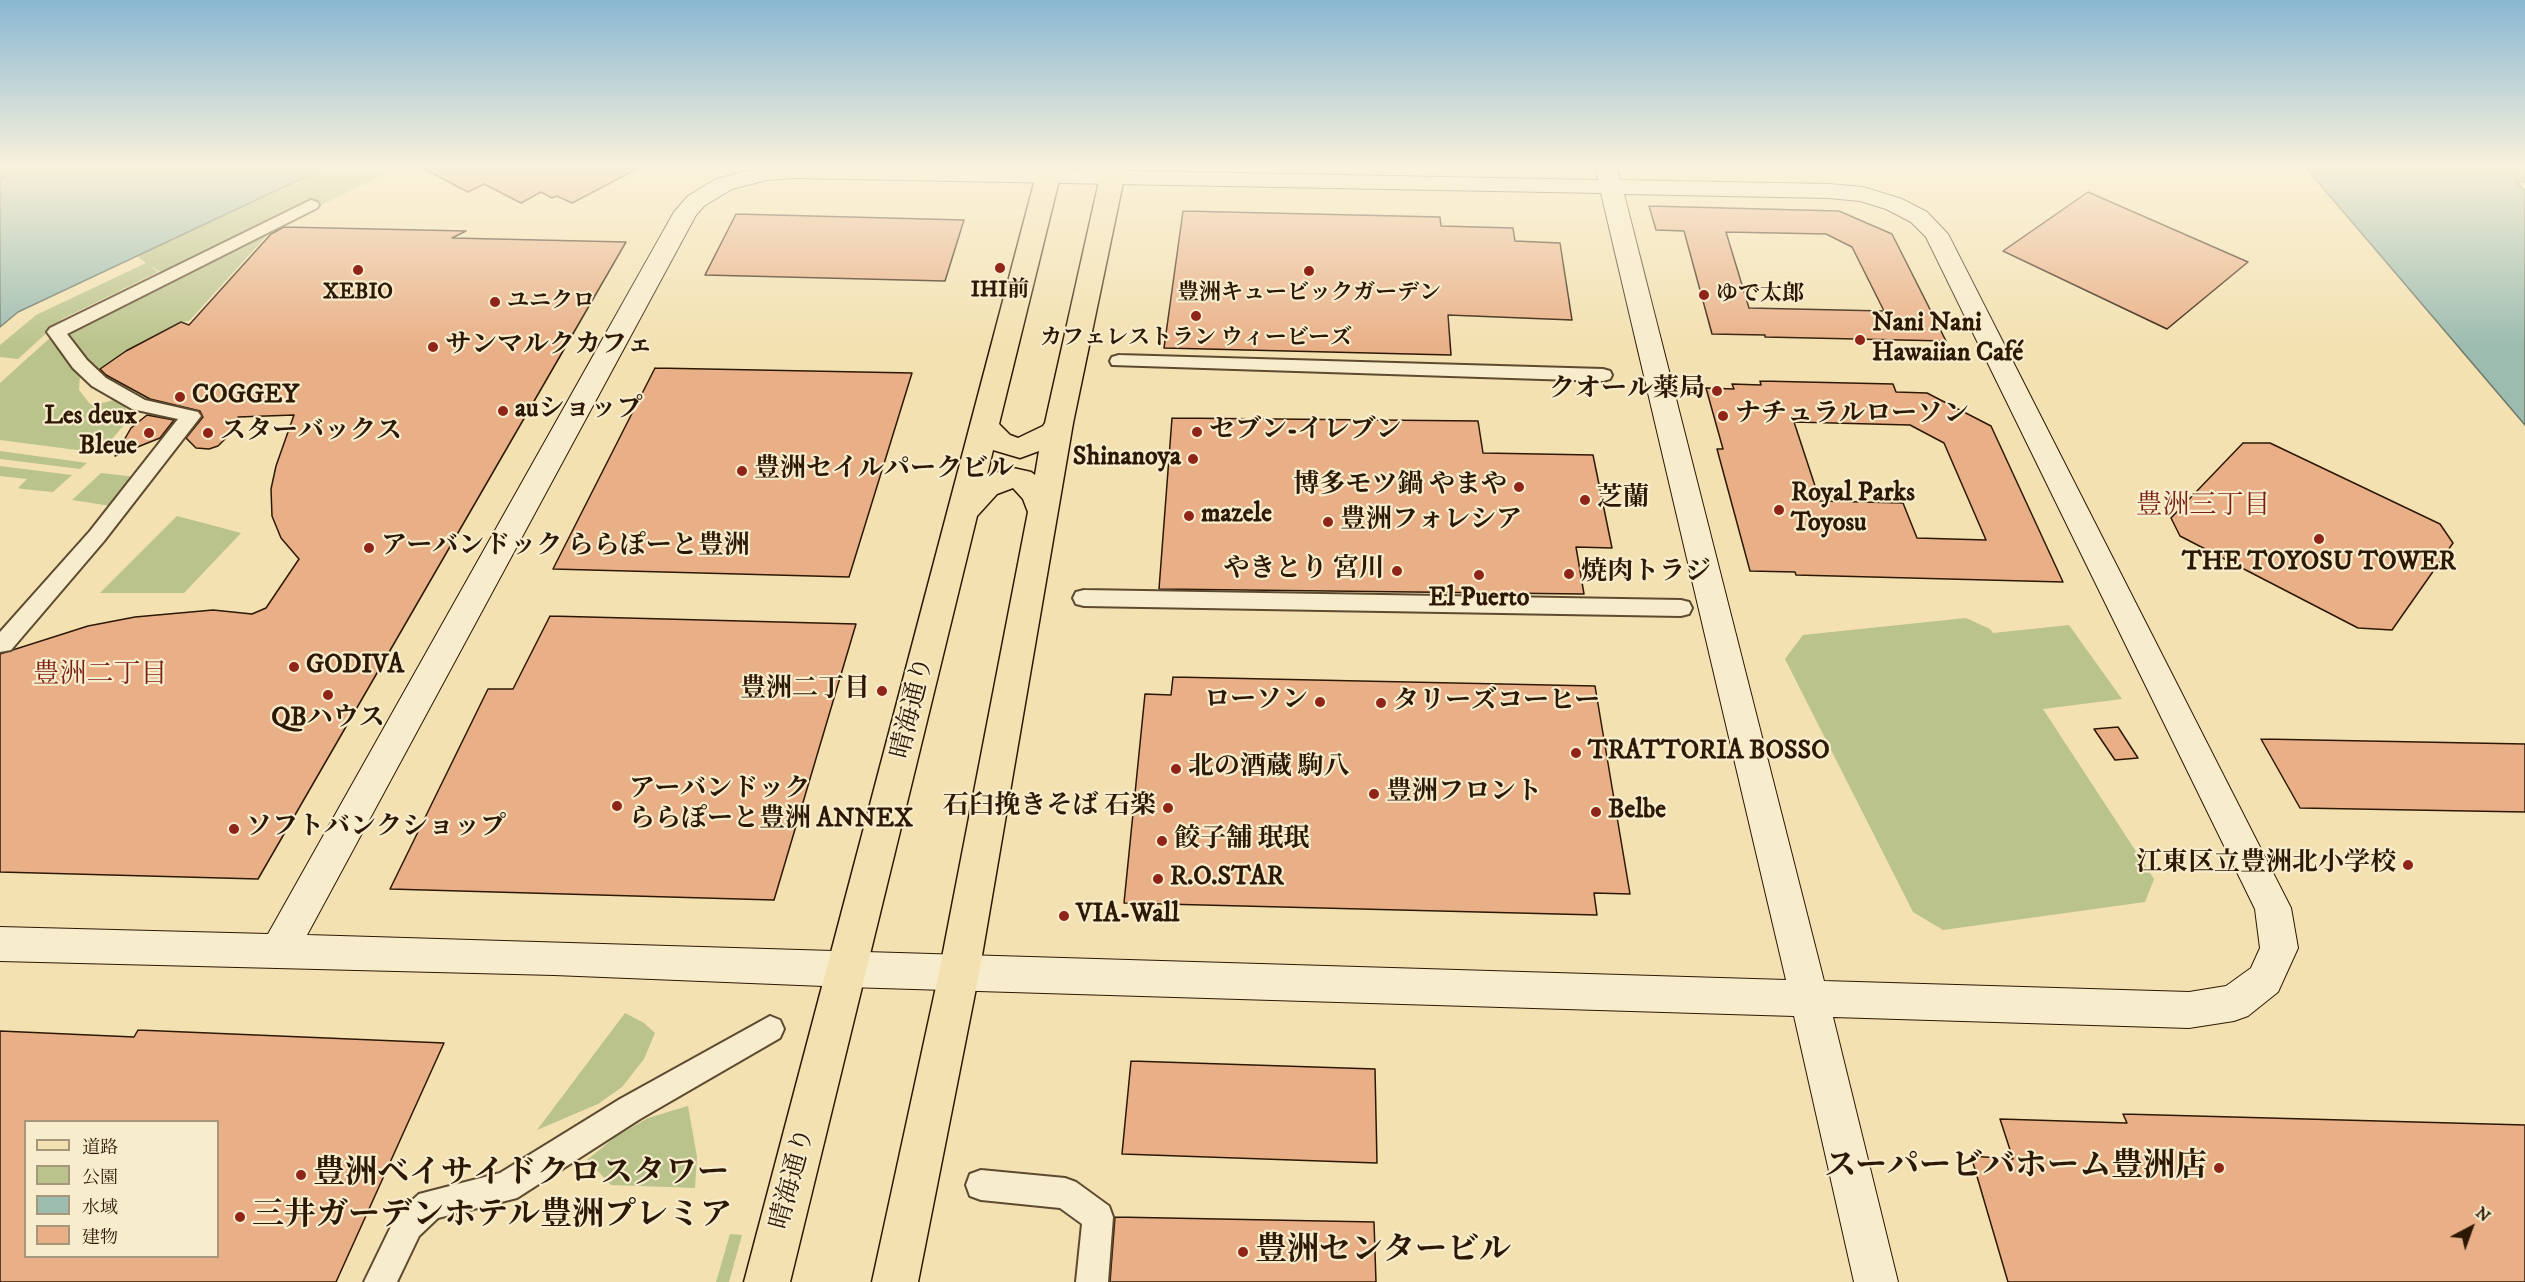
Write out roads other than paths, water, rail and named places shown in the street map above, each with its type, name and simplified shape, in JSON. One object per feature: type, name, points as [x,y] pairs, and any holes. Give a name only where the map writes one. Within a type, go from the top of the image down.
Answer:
[{"type":"main road","name":"晴海通り","points":[[767,1282],[1035,228]]},
{"type":"main road","points":[[895,1282],[959,973],[1059,423],[1101,228]]},
{"type":"main road","points":[[985,426],[1000,442],[1020,448],[1055,432],[1059,423]]},
{"type":"main road","points":[[964,511],[986,487],[1006,478],[1013,478],[1021,479],[1033,490],[1038,497],[1042,512]]},
{"type":"street","points":[[3,644],[97,536],[191,416],[139,405],[99,382],[80,364],[56,332],[265,228]]},
{"type":"street","points":[[279,950],[678,228]]},
{"type":"street","points":[[1621,228],[1876,1282]]},
{"type":"street","points":[[0,944],[279,950],[848,970],[2189,1010],[2234,1003],[2265,980],[2279,948],[2273,908],[1936,234],[1930,228]]},
{"type":"street","points":[[1119,361],[1603,375]]},
{"type":"street","points":[[1084,598],[1681,608]]},
{"type":"street","points":[[380,1282],[408,1225],[430,1205],[507,1187],[630,1110],[770,1029]]},
{"type":"street","points":[[981,1185],[1065,1193],[1098,1217],[1092,1282]]},
{"type":"water","points":[[0,228],[197,228],[18,312],[0,327]]},
{"type":"water","points":[[2357,228],[2525,228],[2525,425]]},
{"type":"place","name":"IHI前","points":[[1000,268]]},
{"type":"place","name":"XEBIO","points":[[358,270]]},
{"type":"place","name":"豊洲キュービックガーデン","points":[[1309,271]]},
{"type":"place","name":"ゆで太郎","points":[[1704,295]]},
{"type":"place","name":"ユニクロ","points":[[495,302]]},
{"type":"place","name":"カフェレストラン ウィービーズ","points":[[1196,316]]},
{"type":"place","name":"Nani Nani Hawaiian Café","points":[[1860,340]]},
{"type":"place","name":"サンマルクカフェ","points":[[433,347]]},
{"type":"place","name":"クオール薬局","points":[[1717,391]]},
{"type":"place","name":"COGGEY","points":[[180,397]]},
{"type":"place","name":"auショップ","points":[[503,411]]},
{"type":"place","name":"ナチュラルローソン","points":[[1723,416]]},
{"type":"place","name":"セブン-イレブン","points":[[1197,432]]},
{"type":"place","name":"Les deux Bleue","points":[[149,433]]},
{"type":"place","name":"スターバックス","points":[[208,433]]},
{"type":"place","name":"Shinanoya","points":[[1193,459]]},
{"type":"place","name":"豊洲セイルパークビル","points":[[742,471]]},
{"type":"place","name":"博多モツ鍋 やまや","points":[[1519,487]]},
{"type":"place","name":"芝蘭","points":[[1585,500]]},
{"type":"place","name":"Royal Parks Toyosu","points":[[1779,510]]},
{"type":"place","name":"mazele","points":[[1189,516]]},
{"type":"place","name":"豊洲フォレシア","points":[[1328,522]]},
{"type":"place","name":"THE TOYOSU TOWER","points":[[2319,539]]},
{"type":"place","name":"アーバンドック ららぽーと豊洲","points":[[369,548]]},
{"type":"place","name":"やきとり 宮川","points":[[1397,571]]},
{"type":"place","name":"焼肉トラジ","points":[[1569,574]]},
{"type":"place","name":"El Puerto","points":[[1479,575]]},
{"type":"place","name":"GODIVA","points":[[294,667]]},
{"type":"place","name":"豊洲二丁目","points":[[882,691]]},
{"type":"place","name":"QBハウス","points":[[328,695]]},
{"type":"place","name":"ローソン","points":[[1320,702]]},
{"type":"place","name":"タリーズコーヒー","points":[[1381,703]]},
{"type":"place","name":"TRATTORIA BOSSO","points":[[1576,753]]},
{"type":"place","name":"北の酒蔵 駒八","points":[[1176,769]]},
{"type":"place","name":"豊洲フロント","points":[[1374,794]]},
{"type":"place","name":"アーバンドック ららぽーと豊洲 ANNEX","points":[[617,806]]},
{"type":"place","name":"石臼挽きそば 石楽","points":[[1168,808]]},
{"type":"place","name":"Belbe","points":[[1596,812]]},
{"type":"place","name":"ソフトバンクショップ","points":[[234,829]]},
{"type":"place","name":"餃子舗 珉珉","points":[[1162,841]]},
{"type":"place","name":"江東区立豊洲北小学校","points":[[2408,865]]},
{"type":"place","name":"R.O.STAR","points":[[1158,879]]},
{"type":"place","name":"VIA-Wall","points":[[1064,916]]},
{"type":"place","name":"スーパービバホーム豊洲店","points":[[2219,1168]]},
{"type":"place","name":"豊洲ベイサイドクロスタワー","points":[[301,1175]]},
{"type":"place","name":"三井ガーデンホテル豊洲プレミア","points":[[240,1217]]},
{"type":"place","name":"豊洲センタービル","points":[[1243,1252]]},
{"type":"district","name":"豊洲三丁目","points":[[2203,507]]},
{"type":"district","name":"豊洲二丁目","points":[[100,676]]}]
